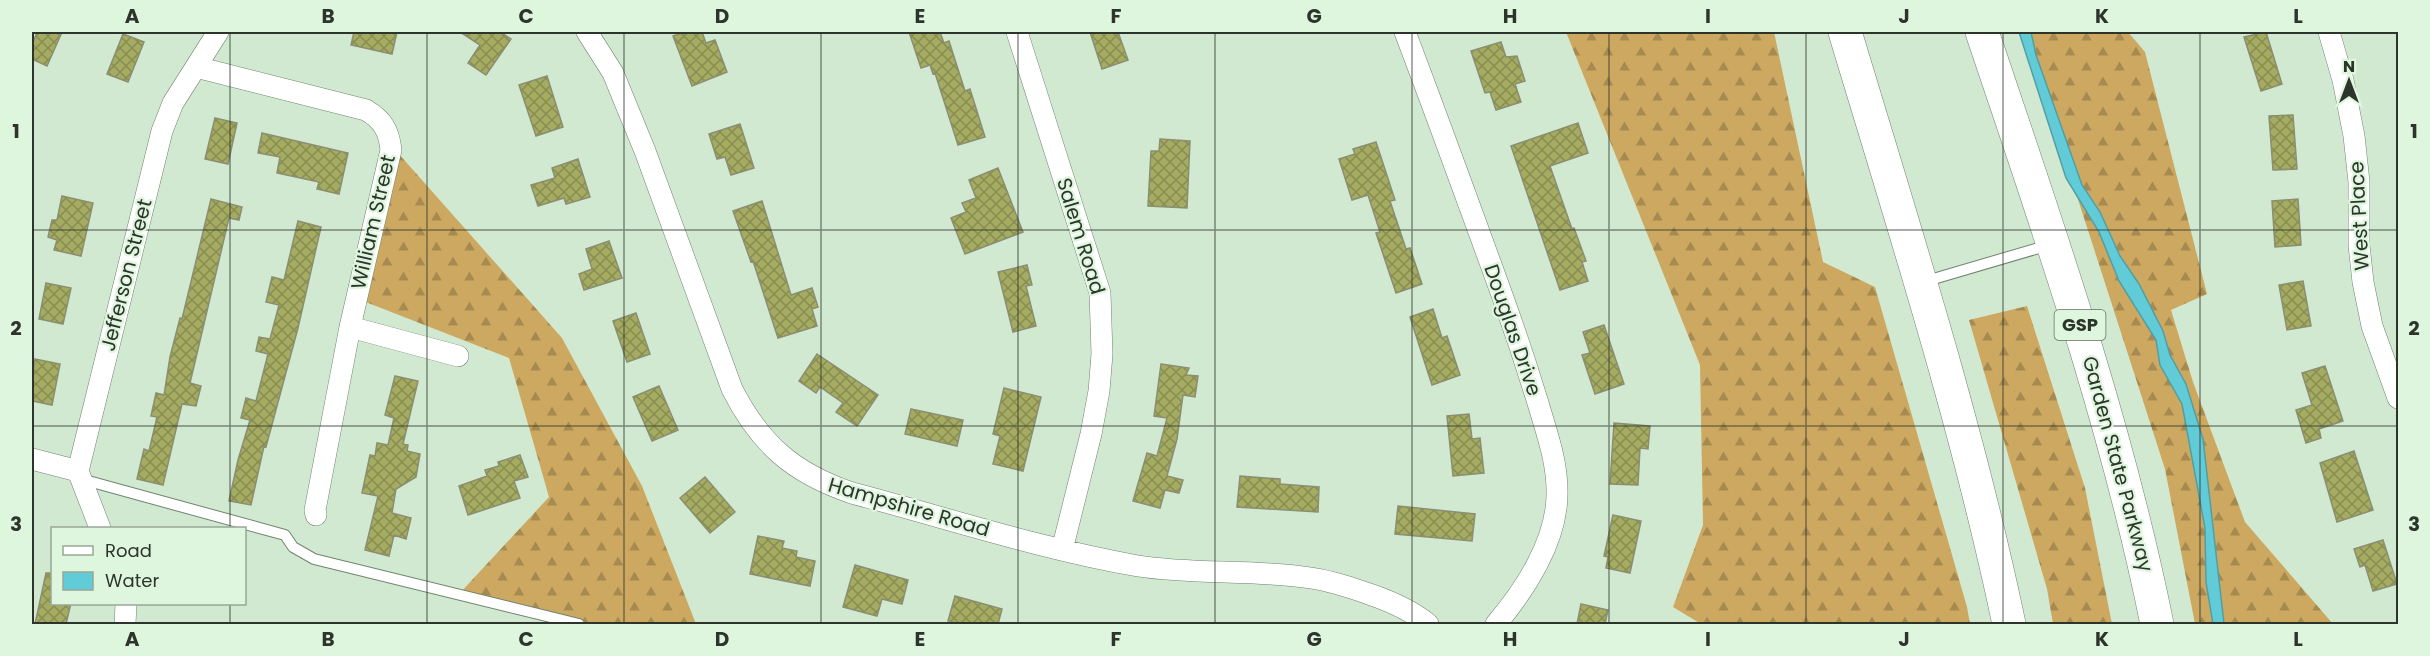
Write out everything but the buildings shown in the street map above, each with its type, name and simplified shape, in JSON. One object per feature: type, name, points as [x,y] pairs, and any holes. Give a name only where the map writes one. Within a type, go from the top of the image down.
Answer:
[{"type":"highway","points":[[1845,32],[1920,283],[1983,510],[2009,624]]},
{"type":"highway","name":"Garden State Parkway","points":[[1982,32],[2105,406],[2138,534],[2157,624]]},
{"type":"street","name":"Jefferson Street","points":[[79,475],[162,130],[173,104],[218,32]]},
{"type":"street","name":"Hampshire Road","points":[[587,32],[613,73],[645,151],[732,389],[744,414],[761,436],[803,472],[828,485],[1062,550],[1140,566],[1203,573],[1272,574],[1312,578],[1351,587],[1388,601],[1419,616],[1428,624]]},
{"type":"street","name":"Salem Road","points":[[1017,32],[1100,293],[1102,354],[1099,391],[1091,434],[1062,550]]},
{"type":"street","name":"Douglas Drive","points":[[1405,32],[1519,342],[1553,451],[1557,498],[1553,524],[1545,548],[1525,583],[1496,624]]},
{"type":"street","name":"West Place","points":[[2329,32],[2343,80],[2354,136],[2360,182],[2359,244],[2363,282],[2372,326],[2398,398]]},
{"type":"street","name":"William Street","points":[[196,68],[366,110],[384,125],[390,138],[391,150],[350,327],[315,510],[316,515]]},
{"type":"street","points":[[350,327],[458,357]]},
{"type":"street","points":[[32,459],[79,475],[100,527]]},
{"type":"street","points":[[125,624],[126,605]]},
{"type":"lane","points":[[1920,283],[2053,244]]},
{"type":"lane","points":[[79,475],[285,534],[293,547],[314,559],[579,624]]},
{"type":"green space","points":[[1566,32],[1774,32],[1823,262],[1875,287],[1970,624],[1701,624],[1673,607],[1703,525],[1700,365]]},
{"type":"green space","points":[[2024,32],[2128,32],[2145,52],[2207,294],[2171,310],[2193,382],[2245,522],[2333,624],[2195,624],[2165,469]]},
{"type":"green space","points":[[398,153],[562,338],[642,486],[696,624],[591,624],[459,594],[549,497],[509,358],[363,301]]},
{"type":"green space","points":[[2027,306],[2085,488],[2112,624],[2053,624],[2047,589],[1969,320]]},
{"type":"water","points":[[2019,32],[2031,32],[2036,55],[2082,185],[2100,212],[2120,256],[2139,284],[2163,331],[2170,355],[2186,384],[2203,439],[2224,624],[2213,624],[2206,582],[2205,528],[2182,404],[2160,365],[2156,340],[2119,281],[2099,232],[2066,178]]}]
